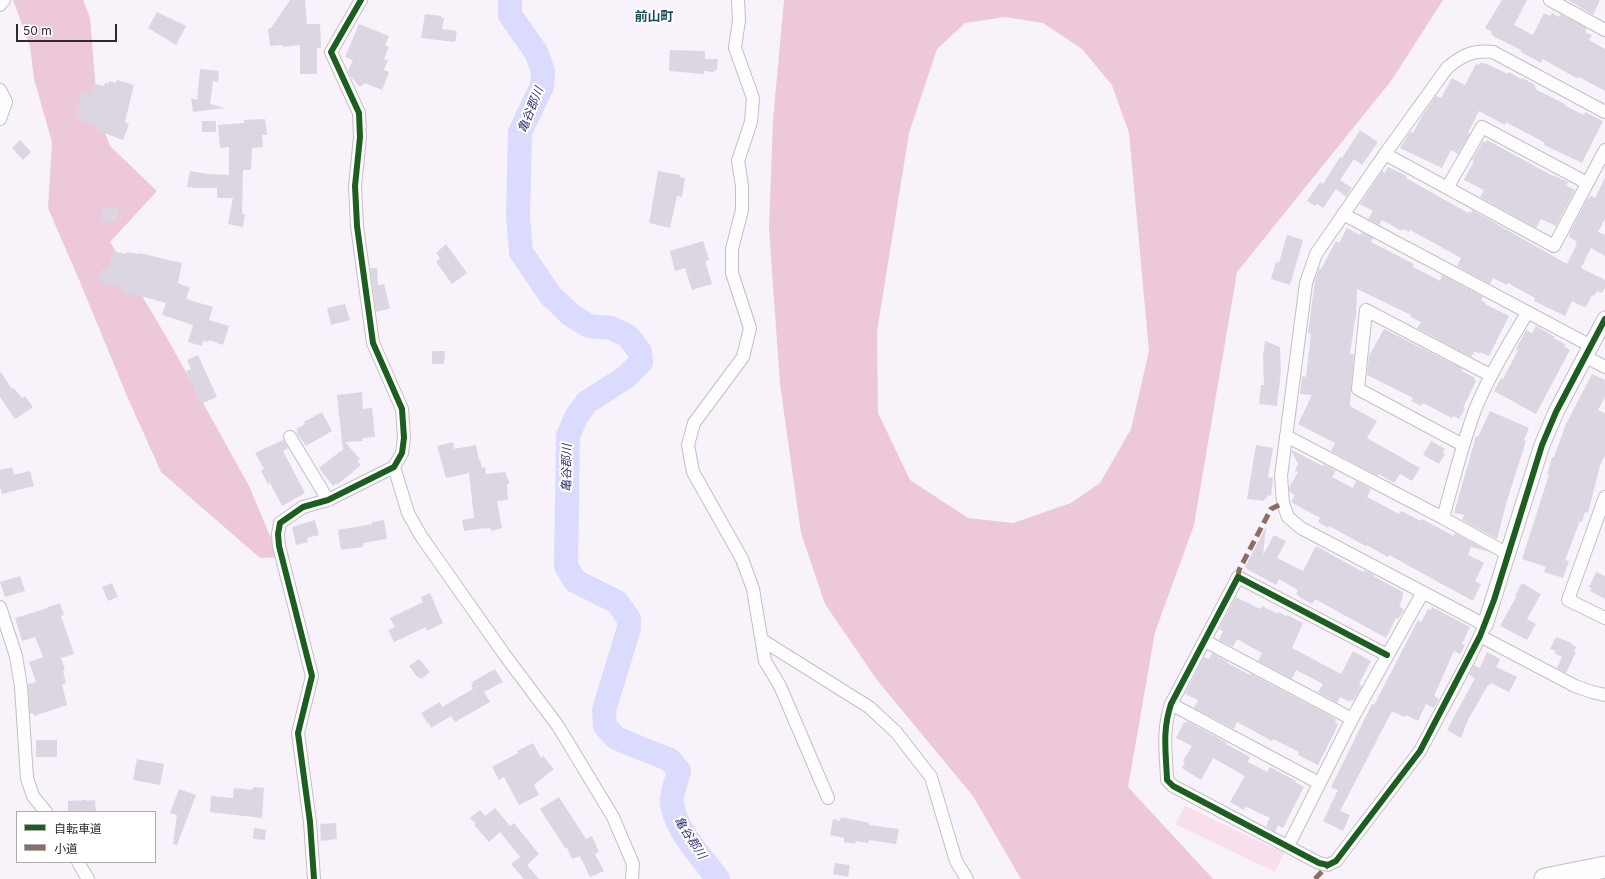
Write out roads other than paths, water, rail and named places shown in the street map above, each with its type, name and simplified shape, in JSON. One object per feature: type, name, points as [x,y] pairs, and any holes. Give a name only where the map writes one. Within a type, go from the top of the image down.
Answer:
[{"type":"highway","points":[[1546,879],[1605,867]]},
{"type":"street","points":[[0,5],[4,0]]},
{"type":"street","points":[[314,879],[310,822],[298,733],[312,676],[279,546],[278,534],[280,523],[304,507],[328,500],[394,467],[402,454],[404,438],[402,409],[373,343],[357,226],[355,186],[360,137],[359,113],[331,52],[361,0]]},
{"type":"street","points":[[738,0],[739,20],[735,48],[753,98],[751,122],[738,161],[742,186],[742,210],[732,249],[732,274],[750,328],[743,357],[694,423],[688,445],[693,472],[742,559],[753,589],[765,661],[780,686],[828,798]]},
{"type":"street","points":[[1550,0],[1604,28]]},
{"type":"street","points":[[1605,112],[1492,52],[1480,51],[1468,54],[1457,59],[1447,68],[1343,214],[1316,254],[1310,268],[1306,283],[1281,476],[1283,503],[1288,517],[1301,528],[1423,592],[1483,631],[1575,686],[1605,695]]},
{"type":"street","points":[[0,90],[6,102],[0,119]]},
{"type":"street","points":[[1447,188],[1482,127],[1587,184]]},
{"type":"street","points":[[1385,154],[1554,246],[1605,150]]},
{"type":"street","points":[[1343,214],[1527,312],[1589,351],[1605,367]]},
{"type":"street","points":[[1463,445],[1358,389],[1366,310],[1490,375]]},
{"type":"street","points":[[1442,518],[1463,445],[1475,410],[1490,375],[1527,312]]},
{"type":"street","points":[[1387,655],[1238,577],[1172,704],[1166,719],[1165,735],[1167,780],[1173,786],[1319,863],[1328,865],[1336,861],[1420,751],[1483,631],[1535,463],[1546,433],[1605,319]]},
{"type":"street","points":[[1286,436],[1508,554]]},
{"type":"street","points":[[290,437],[328,500]]},
{"type":"street","points":[[394,467],[408,513],[421,536],[504,654],[558,726],[613,817],[633,864],[632,879]]},
{"type":"street","points":[[1605,497],[1568,600],[1605,618]]},
{"type":"street","points":[[1594,527],[1605,533]]},
{"type":"street","points":[[1288,846],[1352,719],[1423,592]]},
{"type":"street","points":[[0,606],[16,656],[21,687],[27,778],[33,796],[45,811]]},
{"type":"street","points":[[762,640],[869,708],[896,732],[931,777],[956,861],[967,879]]},
{"type":"street","points":[[1205,641],[1352,719]]},
{"type":"street","points":[[1172,704],[1319,783]]},
{"type":"street","points":[[79,863],[88,879]]},
{"type":"waterway","name":"亀谷郡川","points":[[510,0],[510,15],[536,52],[543,71],[542,86],[520,132],[518,216],[521,252],[550,295],[571,315],[589,326],[611,328],[628,336],[640,352],[641,362],[626,377],[587,402],[576,417],[568,436],[566,566],[575,581],[617,602],[629,619],[629,628],[604,710],[605,726],[616,738],[670,760],[679,771],[672,798],[676,819],[689,841],[718,879]]},
{"type":"district","name":"前山町","points":[[654,17]]}]
